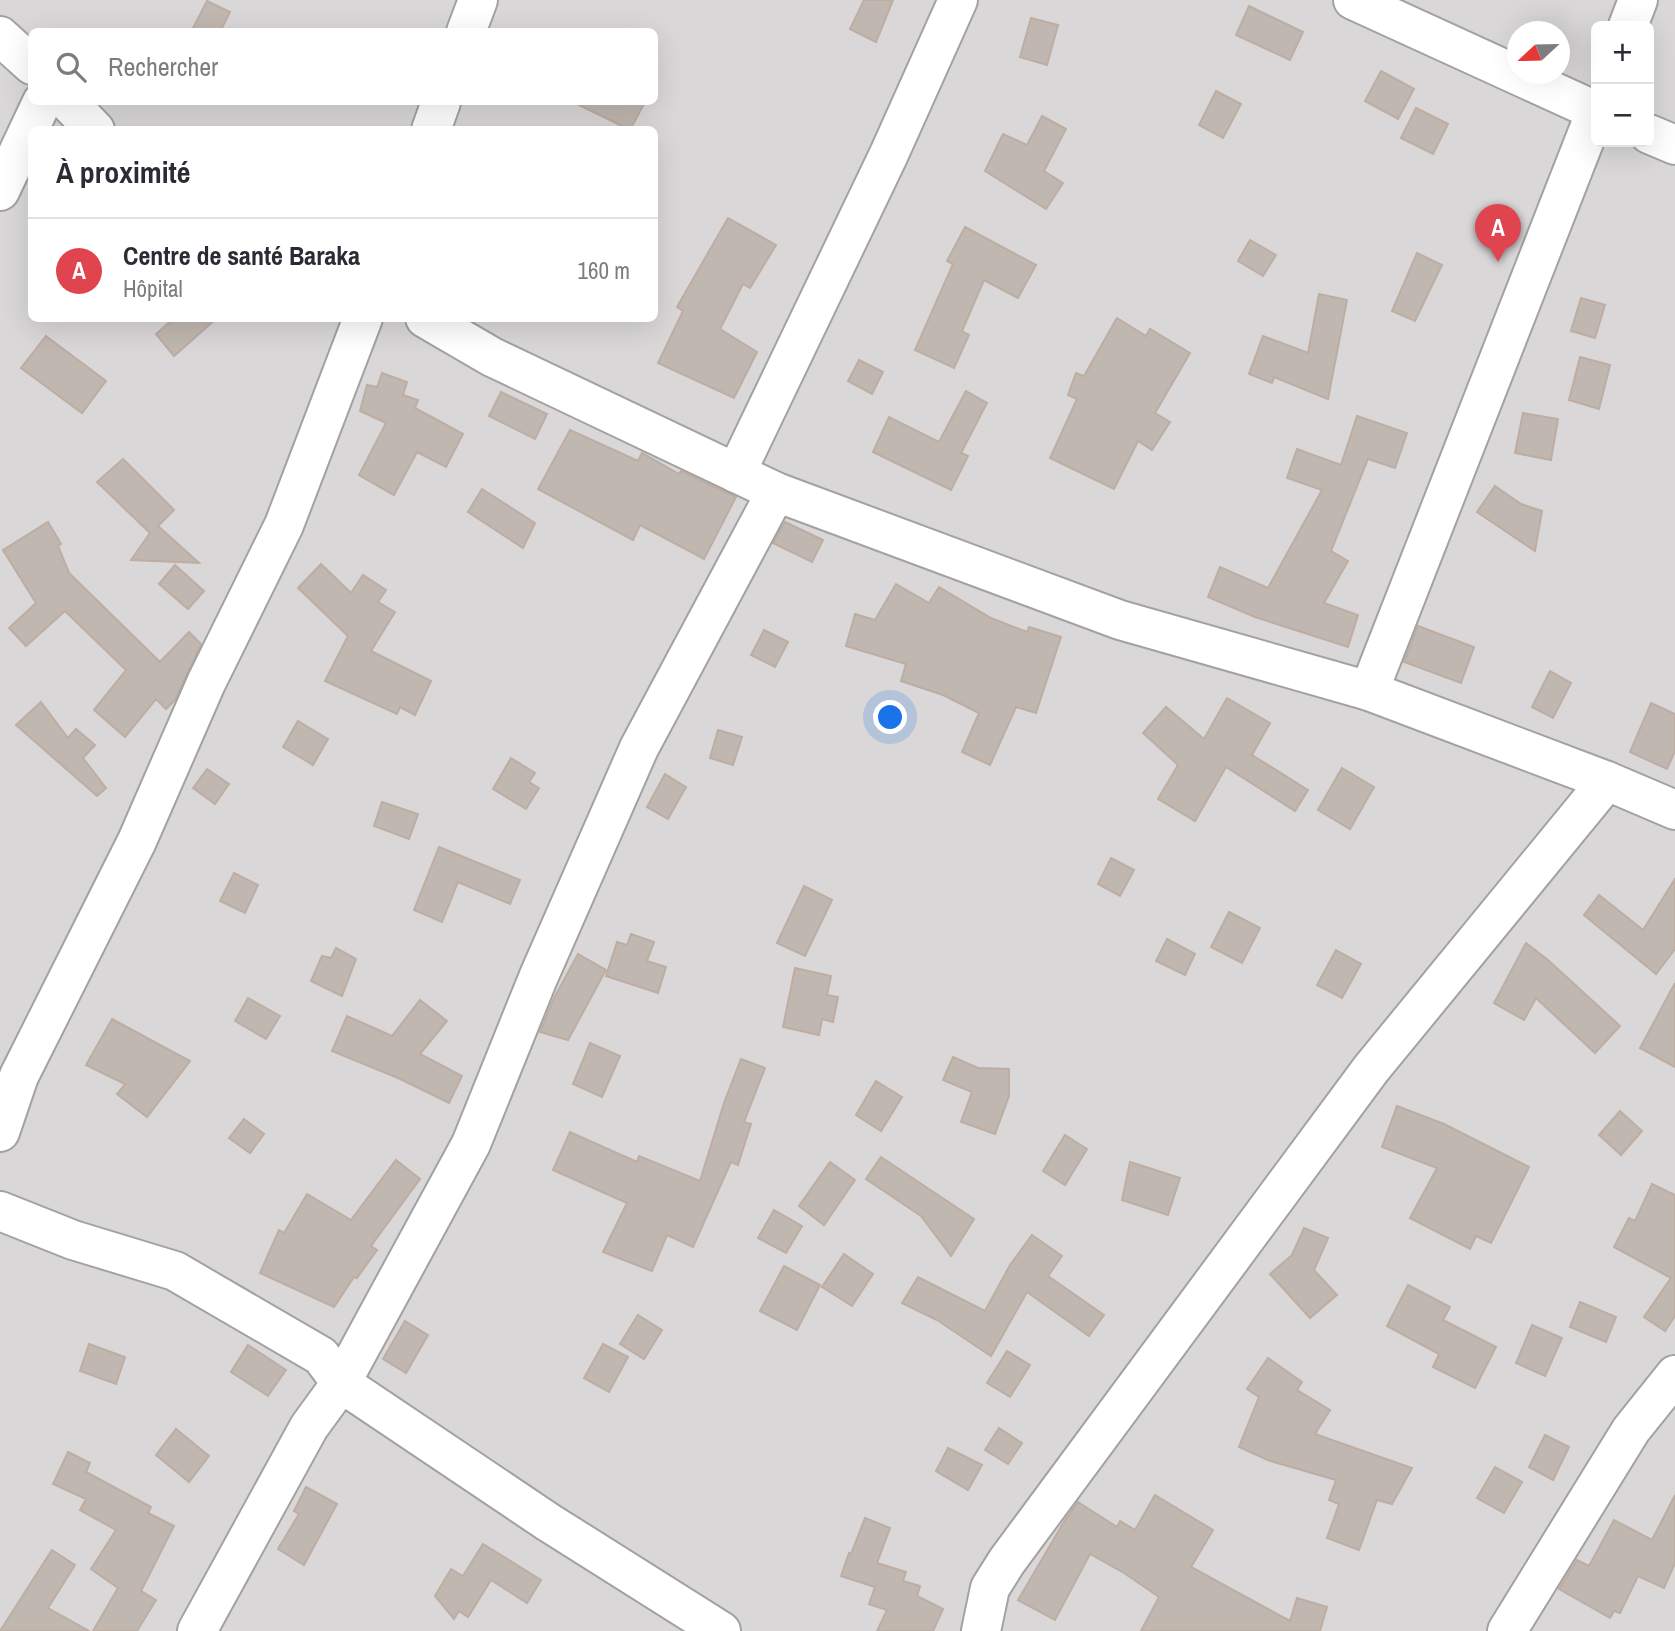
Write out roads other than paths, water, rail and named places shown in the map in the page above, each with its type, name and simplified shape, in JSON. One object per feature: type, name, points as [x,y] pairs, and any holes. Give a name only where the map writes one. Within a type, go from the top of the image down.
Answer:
[{"type":"street","points":[[468,28],[478,0]]},
{"type":"street","points":[[736,473],[889,154],[958,0]]},
{"type":"street","points":[[1353,0],[1591,109]]},
{"type":"street","points":[[1630,21],[1638,0]]},
{"type":"street","points":[[0,36],[28,61]]},
{"type":"street","points":[[31,126],[41,105]]},
{"type":"street","points":[[71,105],[91,126]]},
{"type":"street","points":[[432,126],[440,105]]},
{"type":"street","points":[[1369,691],[1591,124]]},
{"type":"street","points":[[0,191],[28,132]]},
{"type":"street","points":[[1654,136],[1675,145]]},
{"type":"street","points":[[0,1132],[19,1076],[137,841],[206,683],[284,525],[361,322]]},
{"type":"street","points":[[432,322],[492,357],[776,492],[1120,620],[1369,691],[1607,781],[1675,810]]},
{"type":"street","points":[[197,1631],[309,1427],[341,1383],[471,1144],[538,978],[639,748],[776,492]]},
{"type":"street","points":[[981,1631],[990,1588],[1006,1561],[1371,1069],[1607,781]]},
{"type":"street","points":[[0,1211],[73,1240],[175,1271],[321,1356],[341,1383],[548,1522],[721,1631]]},
{"type":"street","points":[[1507,1631],[1631,1430],[1675,1375]]},
{"type":"place","name":"Centre de santé Baraka","points":[[1498,262]]}]
